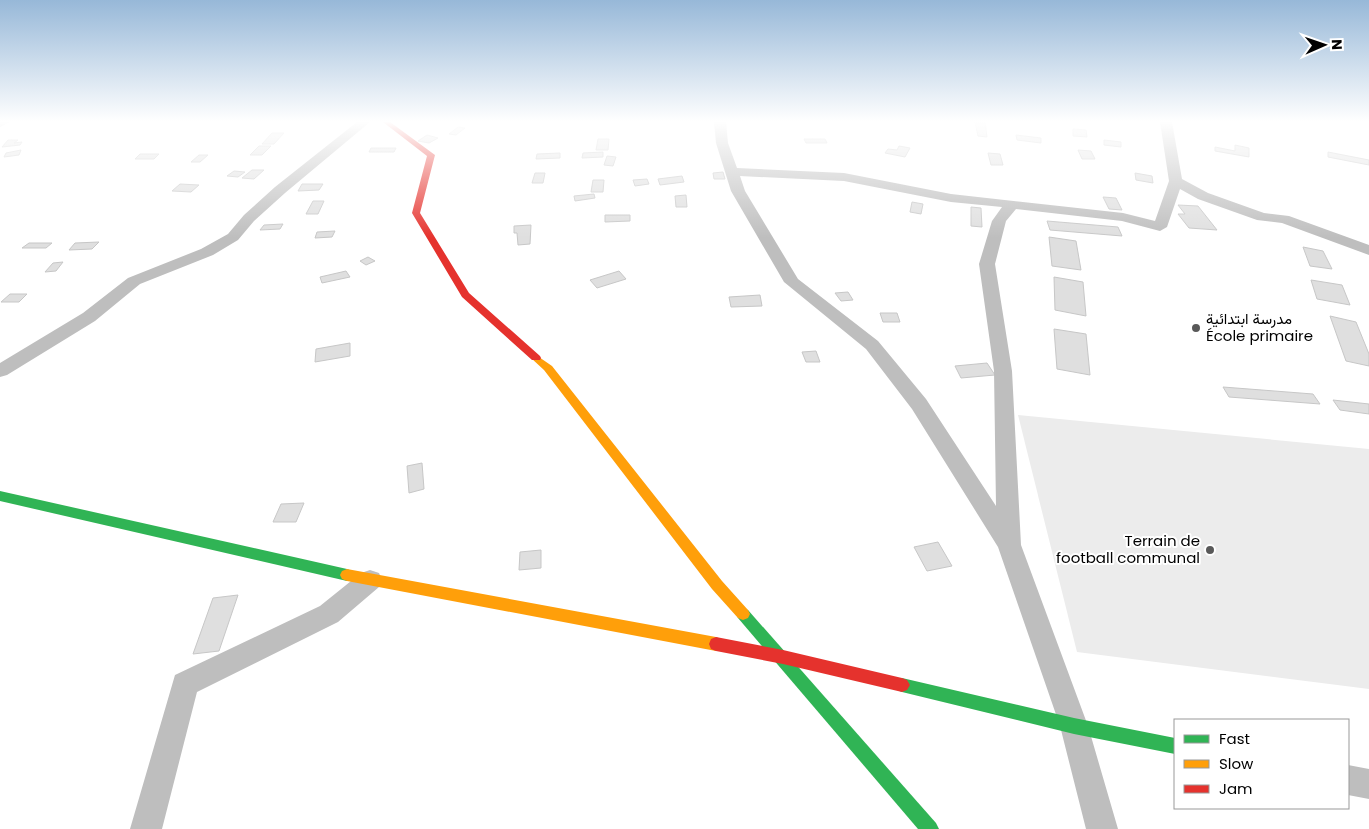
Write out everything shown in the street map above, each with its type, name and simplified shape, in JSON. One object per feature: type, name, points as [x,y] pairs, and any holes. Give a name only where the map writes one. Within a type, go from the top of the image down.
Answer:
[{"type":"street","points":[[0,370],[89,317],[134,282],[207,252],[233,237],[249,218],[316,161]]},
{"type":"street","points":[[430,161],[416,213],[465,294],[548,368],[584,418],[717,585],[783,657],[930,829]]},
{"type":"street","points":[[728,161],[738,191],[792,282],[872,346],[884,360],[919,404],[1009,545],[1074,726],[1102,829]]},
{"type":"street","points":[[732,172],[844,177],[951,198],[1123,217],[1160,227],[1176,181],[1173,161]]},
{"type":"street","points":[[1176,181],[1203,196],[1262,217],[1284,219],[1369,250]]},
{"type":"street","points":[[1009,545],[1003,371],[986,264],[999,221],[1012,204]]},
{"type":"street","points":[[0,496],[370,580],[783,657],[1074,726],[1174,746]]},
{"type":"street","points":[[146,829],[184,684],[330,614],[370,580]]},
{"type":"street","points":[[1349,780],[1369,784]]},
{"type":"shaded area","name":"Terrain de football communal","points":[[1018,415],[1369,449],[1369,689],[1077,652]]},
{"type":"building","points":[[605,161],[615,161],[613,166],[604,165]]},
{"type":"building","points":[[990,161],[1002,161],[1003,165],[991,165]]},
{"type":"building","points":[[1347,161],[1369,161],[1369,165]]},
{"type":"building","points":[[252,170],[264,170],[254,179],[242,178]]},
{"type":"building","points":[[234,171],[245,172],[238,177],[227,176]]},
{"type":"building","points":[[723,172],[725,179],[714,179],[713,173]]},
{"type":"building","points":[[535,173],[545,173],[543,183],[532,183]]},
{"type":"building","points":[[1135,173],[1152,176],[1153,183],[1136,180]]},
{"type":"building","points":[[682,176],[684,182],[660,185],[658,179]]},
{"type":"building","points":[[647,179],[649,184],[635,186],[633,180]]},
{"type":"building","points":[[593,180],[604,180],[603,192],[591,192]]},
{"type":"building","points":[[180,184],[199,185],[191,192],[172,191]]},
{"type":"building","points":[[302,184],[323,184],[319,190],[298,191]]},
{"type":"building","points":[[594,194],[595,198],[575,201],[574,196]]},
{"type":"building","points":[[686,195],[687,207],[676,207],[675,196]]},
{"type":"building","points":[[1103,197],[1116,198],[1122,210],[1109,209]]},
{"type":"building","points":[[313,201],[324,201],[318,214],[306,214]]},
{"type":"building","points":[[912,202],[923,204],[921,214],[910,212]]},
{"type":"building","points":[[1178,205],[1198,206],[1217,230],[1189,228],[1178,214],[1185,214]]},
{"type":"building","points":[[971,207],[981,208],[982,227],[971,226]]},
{"type":"building","points":[[605,215],[630,215],[630,221],[605,222]]},
{"type":"building","points":[[1047,221],[1118,227],[1122,236],[1050,230]]},
{"type":"building","points":[[283,224],[280,229],[260,230],[264,225]]},
{"type":"building","points":[[531,225],[530,244],[518,245],[514,226]]},
{"type":"building","points":[[335,231],[332,237],[315,238],[317,232]]},
{"type":"building","points":[[1049,237],[1076,241],[1081,270],[1052,266]]},
{"type":"building","points":[[99,242],[92,249],[69,250],[75,243]]},
{"type":"building","points":[[29,243],[52,243],[46,248],[22,248]]},
{"type":"building","points":[[1303,247],[1323,251],[1332,269],[1310,266]]},
{"type":"building","points":[[368,257],[375,261],[366,265],[360,261]]},
{"type":"building","points":[[63,262],[56,271],[45,272],[53,263]]},
{"type":"building","points":[[346,271],[350,277],[322,283],[320,277]]},
{"type":"building","points":[[619,271],[626,279],[597,288],[590,280]]},
{"type":"building","points":[[1054,277],[1083,282],[1086,316],[1055,310]]},
{"type":"building","points":[[1311,280],[1342,285],[1350,305],[1317,299]]},
{"type":"building","points":[[848,292],[853,300],[841,301],[835,293]]},
{"type":"building","points":[[10,294],[27,294],[19,302],[1,302]]},
{"type":"building","points":[[760,295],[762,306],[731,307],[729,297]]},
{"type":"building","points":[[880,313],[897,313],[900,322],[883,322]]},
{"type":"building","points":[[1330,316],[1356,322],[1369,354],[1369,366],[1346,361]]},
{"type":"building","points":[[1054,329],[1086,334],[1090,375],[1057,369]]},
{"type":"building","points":[[350,343],[350,356],[315,362],[316,349]]},
{"type":"building","points":[[816,351],[820,362],[806,362],[802,352]]},
{"type":"building","points":[[987,363],[995,375],[961,378],[955,366]]},
{"type":"building","points":[[1223,387],[1313,394],[1320,404],[1229,397]]},
{"type":"building","points":[[1333,400],[1369,404],[1369,414],[1340,410]]},
{"type":"building","points":[[422,463],[424,489],[409,493],[407,466]]},
{"type":"building","points":[[304,503],[296,522],[273,522],[281,504]]},
{"type":"building","points":[[938,542],[952,566],[927,571],[914,547]]},
{"type":"building","points":[[541,550],[541,568],[519,570],[520,552]]},
{"type":"building","points":[[238,595],[219,651],[193,654],[213,598]]},
{"type":"traffic: fast","points":[[0,496],[347,575]]},
{"type":"traffic: fast","points":[[743,614],[930,829]]},
{"type":"traffic: fast","points":[[902,685],[1074,726],[1174,746]]},
{"type":"traffic: slow","points":[[536,358],[548,368],[717,585],[743,614]]},
{"type":"traffic: slow","points":[[347,575],[716,644]]},
{"type":"traffic: jam","points":[[430,161],[416,213],[465,295],[536,358]]},
{"type":"traffic: jam","points":[[716,644],[783,657],[902,685]]},
{"type":"place","name":"مدرسة ابتدائية École primaire","points":[[1196,328]]},
{"type":"place","name":"Terrain de football communal","points":[[1210,550]]}]
